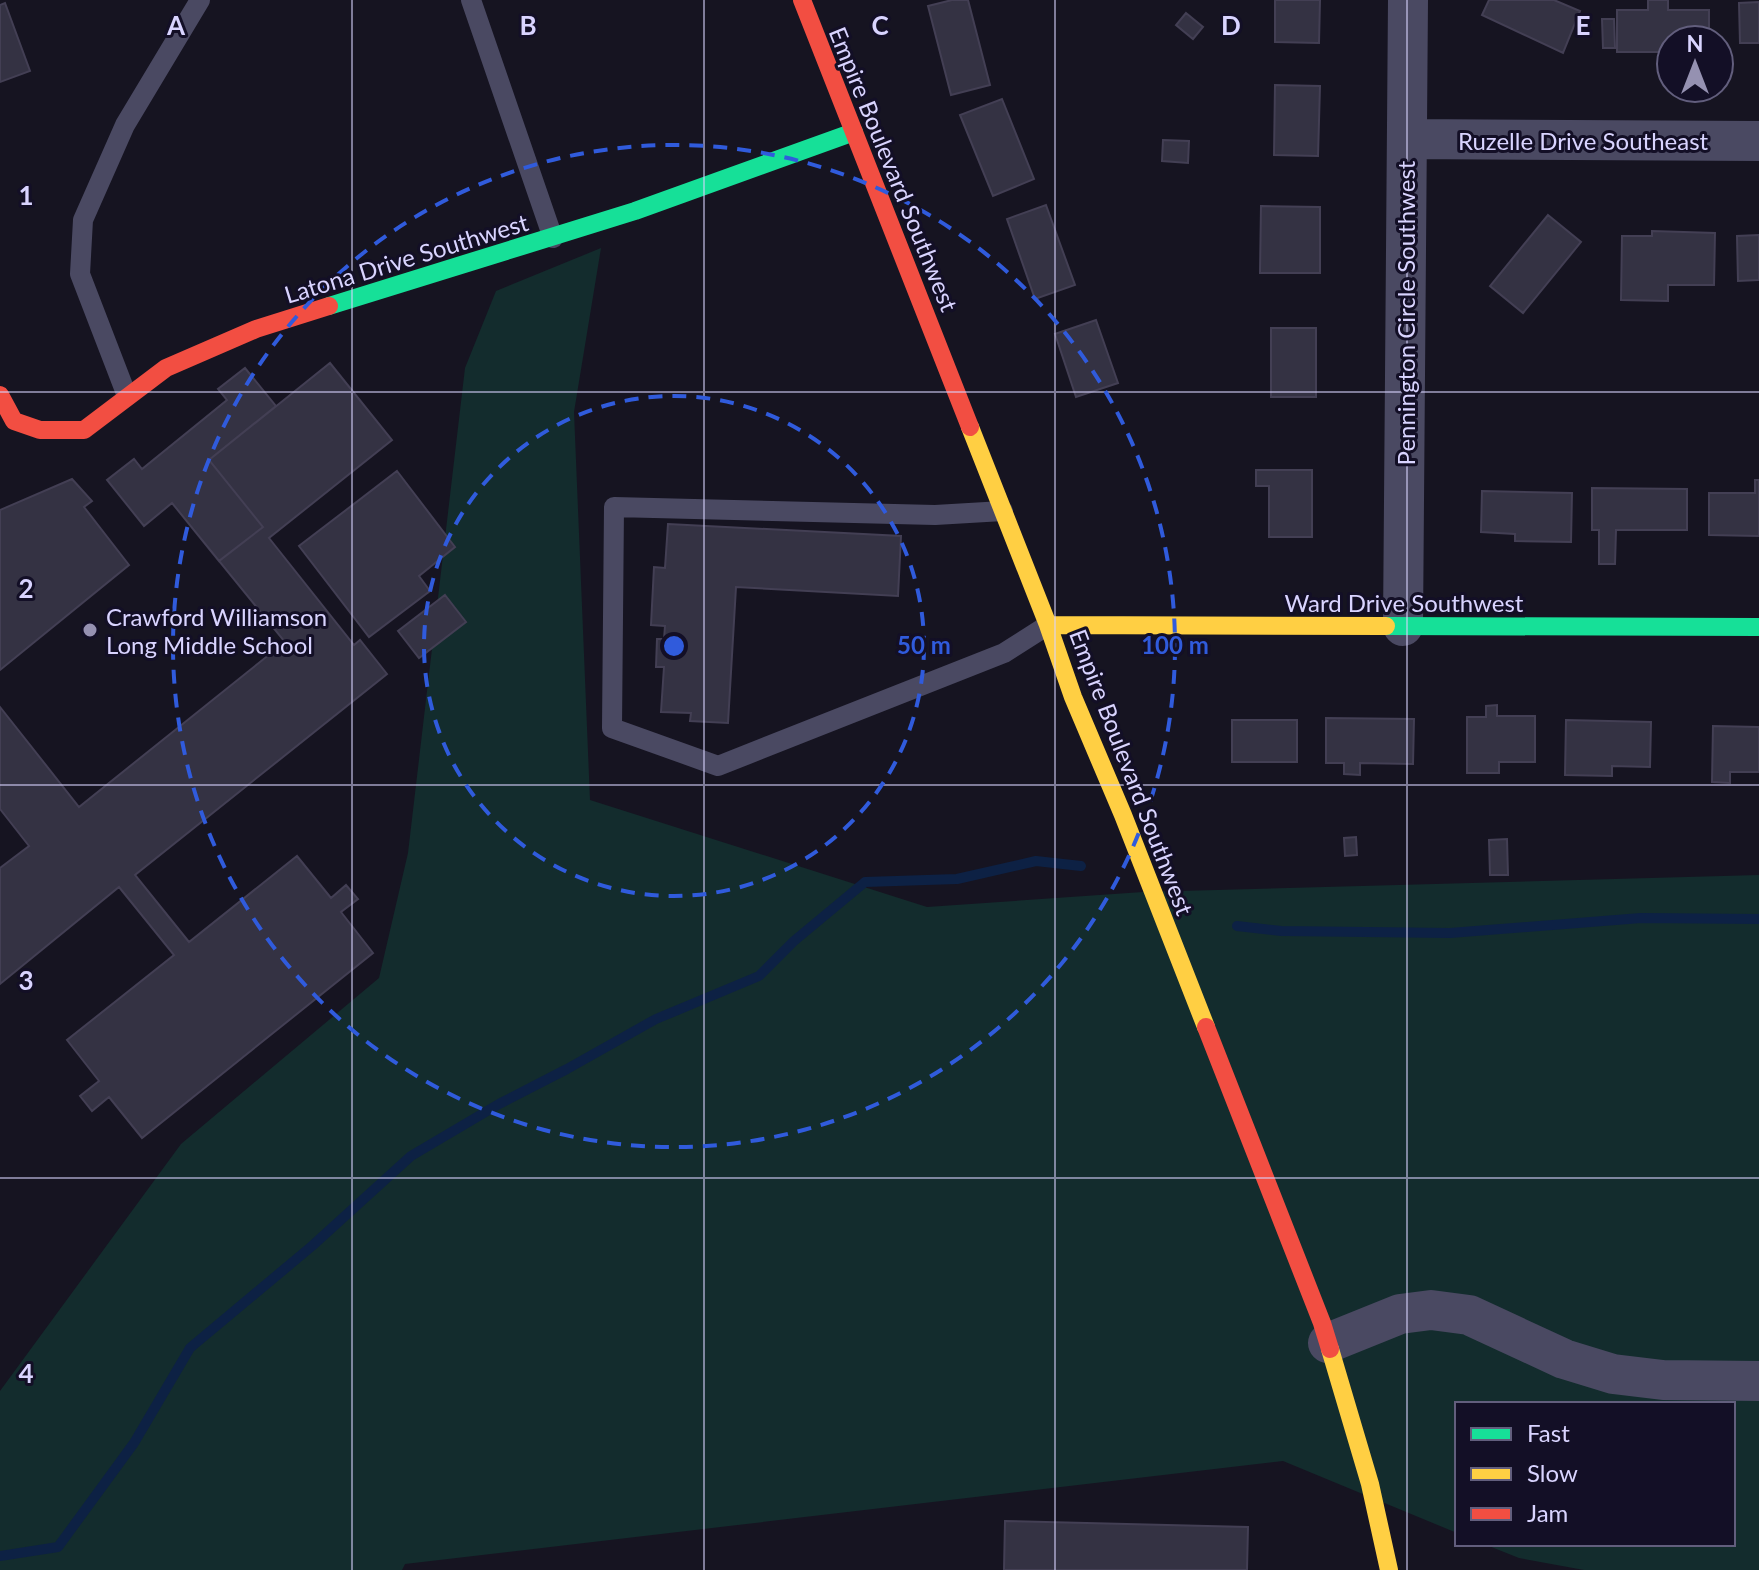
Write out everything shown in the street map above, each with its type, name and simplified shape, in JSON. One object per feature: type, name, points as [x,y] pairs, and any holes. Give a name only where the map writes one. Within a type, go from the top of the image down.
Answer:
[{"type":"street","name":"Empire Boulevard Southwest","points":[[802,0],[1328,1343],[1370,1484],[1389,1570]]},
{"type":"street","name":"Pennington Circle Southwest","points":[[1403,626],[1408,0]]},
{"type":"street","name":"Latona Drive Southwest","points":[[0,395],[14,421],[40,430],[84,430],[166,368],[256,329],[553,238],[854,132]]},
{"type":"street","name":"Ruzelle Drive Southeast","points":[[1407,139],[1759,141]]},
{"type":"street","name":"Ward Drive Southwest","points":[[1048,625],[1759,627]]},
{"type":"street","points":[[1328,1343],[1400,1314],[1431,1310],[1469,1315],[1564,1359],[1613,1374],[1663,1380],[1759,1381]]},
{"type":"lane","points":[[127,396],[80,274],[83,220],[125,125],[200,0]]},
{"type":"lane","points":[[471,0],[553,238]]},
{"type":"lane","points":[[1003,511],[935,515],[614,507],[612,728],[718,766],[1004,653],[1048,625]]},
{"type":"green space","points":[[601,248],[574,412],[590,800],[927,907],[1143,892],[1759,875],[1759,1570],[1584,1570],[1519,1558],[1489,1546],[1735,1546],[1735,1402],[1455,1402],[1455,1532],[1283,1461],[405,1564],[402,1570],[0,1570],[0,1391],[181,1144],[379,978],[408,853],[465,368],[496,291]]},
{"type":"building","points":[[968,0],[990,85],[951,95],[928,6]]},
{"type":"building","points":[[1275,0],[1320,0],[1319,43],[1275,42]]},
{"type":"building","points":[[1489,0],[1554,0],[1580,11],[1563,53],[1482,15]]},
{"type":"building","points":[[1648,0],[1668,0],[1668,10],[1709,10],[1709,24],[1655,24],[1655,52],[1617,52],[1617,10],[1648,10]]},
{"type":"building","points":[[1759,2],[1759,43],[1740,43],[1739,3]]},
{"type":"building","points":[[5,3],[30,71],[0,82],[0,5]]},
{"type":"building","points":[[1186,13],[1203,27],[1193,39],[1176,25]]},
{"type":"building","points":[[1602,19],[1614,19],[1615,48],[1603,48]]},
{"type":"building","points":[[1275,85],[1320,86],[1318,156],[1274,155]]},
{"type":"building","points":[[1002,99],[1034,179],[993,196],[960,115]]},
{"type":"building","points":[[1163,140],[1189,141],[1188,163],[1162,161]]},
{"type":"building","points":[[1046,205],[1075,285],[1035,299],[1007,219]]},
{"type":"building","points":[[1261,206],[1320,207],[1320,273],[1260,273]]},
{"type":"building","points":[[1548,215],[1581,242],[1523,313],[1490,286]]},
{"type":"building","points":[[1652,231],[1715,233],[1714,285],[1668,285],[1668,301],[1621,300],[1622,236],[1652,236]]},
{"type":"building","points":[[1759,235],[1759,280],[1738,281],[1737,236]]},
{"type":"building","points":[[1096,320],[1118,383],[1076,397],[1055,334]]},
{"type":"building","points":[[1271,328],[1316,328],[1316,397],[1271,397]]},
{"type":"building","points":[[330,363],[392,440],[269,538],[354,645],[360,640],[387,674],[135,875],[189,942],[297,856],[331,898],[346,885],[358,899],[341,912],[373,953],[142,1138],[109,1097],[92,1111],[80,1096],[99,1081],[67,1040],[174,955],[119,887],[0,984],[0,868],[29,846],[0,809],[0,707],[79,807],[285,642],[219,561],[263,527],[209,460]]},
{"type":"building","points":[[245,368],[276,406],[209,460],[263,527],[219,561],[172,503],[144,526],[107,480],[134,459],[142,469],[227,400],[218,389]]},
{"type":"building","points":[[1256,470],[1312,470],[1312,537],[1269,537],[1269,486],[1256,486]]},
{"type":"building","points":[[397,471],[455,547],[419,576],[430,591],[369,637],[299,546]]},
{"type":"building","points":[[72,479],[92,501],[84,507],[129,565],[0,670],[0,510]]},
{"type":"building","points":[[1755,480],[1759,480],[1759,536],[1709,535],[1709,493],[1755,493]]},
{"type":"building","points":[[1592,488],[1687,489],[1687,530],[1616,530],[1615,564],[1599,564],[1599,530],[1592,530]]},
{"type":"building","points":[[1482,491],[1572,493],[1571,542],[1515,541],[1515,534],[1481,532]]},
{"type":"building","points":[[668,524],[901,536],[898,596],[736,587],[728,723],[690,721],[691,713],[661,712],[664,667],[656,667],[657,639],[664,639],[665,626],[651,625],[654,567],[665,568]]},
{"type":"building","points":[[445,595],[466,622],[419,658],[398,631]]},
{"type":"building","points":[[1497,705],[1497,716],[1535,716],[1535,762],[1499,762],[1499,773],[1467,773],[1467,717],[1486,717],[1486,706]]},
{"type":"building","points":[[1326,718],[1414,719],[1413,764],[1360,763],[1360,775],[1344,774],[1344,763],[1326,763]]},
{"type":"building","points":[[1232,720],[1297,720],[1297,762],[1232,762]]},
{"type":"building","points":[[1566,720],[1651,722],[1650,767],[1612,766],[1612,776],[1565,775]]},
{"type":"building","points":[[1713,726],[1759,727],[1759,772],[1730,772],[1730,783],[1712,782]]},
{"type":"building","points":[[1356,837],[1357,855],[1345,856],[1344,838]]},
{"type":"building","points":[[1507,839],[1508,875],[1490,875],[1489,840]]},
{"type":"building","points":[[1005,1521],[1248,1527],[1247,1570],[1004,1570]]},
{"type":"waterway","points":[[0,1556],[58,1547],[134,1443],[190,1348],[312,1246],[411,1156],[499,1104],[656,1019],[759,976],[794,941],[865,882],[957,879],[1036,861],[1081,866]]},
{"type":"waterway","points":[[1237,926],[1281,931],[1450,933],[1641,918],[1759,919]]},
{"type":"traffic: fast","points":[[329,306],[635,211],[854,132]]},
{"type":"traffic: fast","points":[[1386,626],[1759,627]]},
{"type":"traffic: slow","points":[[970,427],[1073,697],[1206,1027]]},
{"type":"traffic: slow","points":[[1048,625],[1386,626]]},
{"type":"traffic: slow","points":[[1330,1349],[1370,1484],[1389,1570]]},
{"type":"traffic: jam","points":[[802,0],[970,427]]},
{"type":"traffic: jam","points":[[0,395],[14,421],[40,430],[84,430],[166,368],[256,329],[329,306]]},
{"type":"traffic: jam","points":[[1206,1027],[1330,1349]]},
{"type":"place","name":"Crawford Williamson Long Middle School","points":[[90,630]]}]
